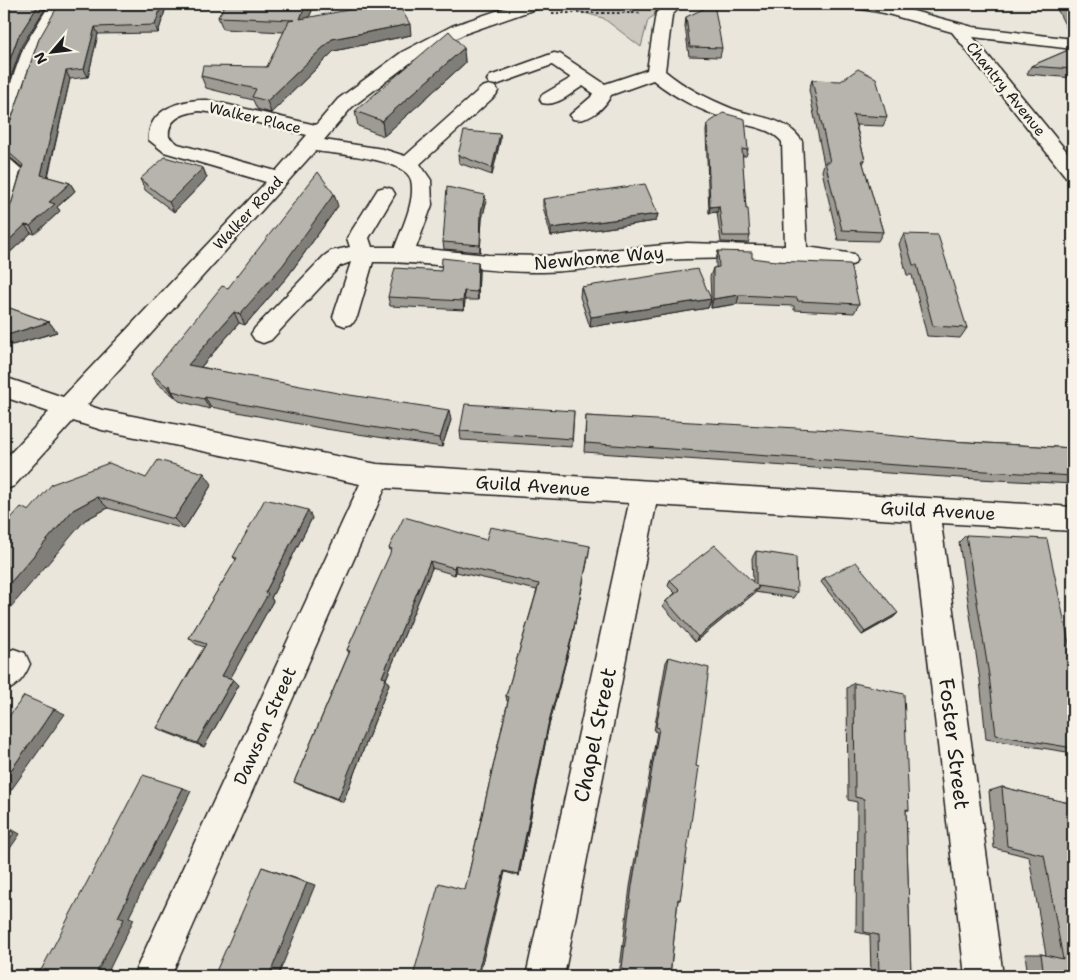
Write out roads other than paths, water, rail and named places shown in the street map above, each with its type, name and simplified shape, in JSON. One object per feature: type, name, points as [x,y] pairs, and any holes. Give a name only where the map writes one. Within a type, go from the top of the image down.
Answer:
[{"type":"street","points":[[4,127],[33,46],[58,4]]},
{"type":"street","points":[[873,4],[958,29],[1006,37],[1073,44]]},
{"type":"street","name":"Walker Road","points":[[4,478],[280,179],[345,103],[408,56],[458,30],[525,5]]},
{"type":"street","points":[[656,73],[660,34],[670,8]]},
{"type":"street","name":"Chantry Avenue","points":[[958,29],[1073,172]]},
{"type":"street","points":[[408,164],[492,86],[554,58],[603,91]]},
{"type":"street","points":[[580,115],[599,100],[603,91],[656,73]]},
{"type":"street","points":[[656,73],[665,82],[711,106],[737,117],[784,130],[792,141],[796,254]]},
{"type":"street","points":[[549,99],[584,78]]},
{"type":"street","name":"Walker Place","points":[[280,179],[172,148],[159,140],[156,132],[160,124],[168,116],[184,108],[205,105],[316,138]]},
{"type":"street","points":[[316,138],[382,155],[408,164],[421,180],[421,206],[403,254]]},
{"type":"street","points":[[4,212],[10,169]]},
{"type":"street","points":[[345,317],[364,255],[358,238],[385,194]]},
{"type":"street","name":"Newhome Way","points":[[263,334],[332,261],[339,256],[352,254],[403,254],[488,263],[544,264],[687,251],[796,254],[846,260]]},
{"type":"street","name":"Guild Avenue","points":[[4,387],[102,420],[377,476],[1073,519]]},
{"type":"street","name":"Dawson Street","points":[[152,976],[377,476]]},
{"type":"street","name":"Chapel Street","points":[[545,976],[645,493]]},
{"type":"street","name":"Foster Street","points":[[925,511],[984,976]]}]
